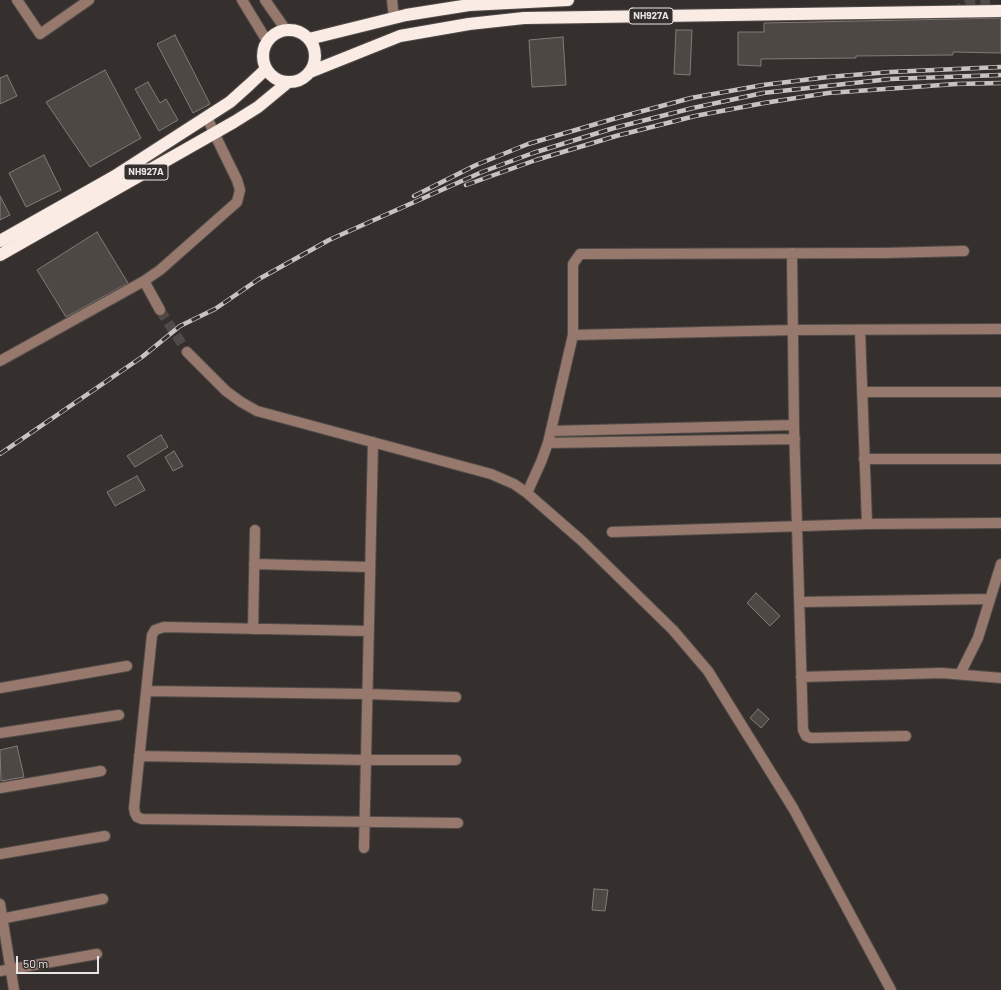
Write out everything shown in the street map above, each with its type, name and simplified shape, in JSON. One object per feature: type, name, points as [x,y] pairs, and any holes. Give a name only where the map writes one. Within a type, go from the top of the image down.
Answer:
[{"type":"highway","points":[[309,40],[394,18],[469,2],[568,0]]},
{"type":"highway","name":"NH927A","points":[[0,256],[258,107],[287,83],[295,82],[304,78],[310,72],[400,36],[469,24],[524,18],[1001,11]]},
{"type":"highway","points":[[287,83],[274,78],[266,69],[263,61],[263,52],[267,41],[278,32],[295,30],[303,34],[309,40],[314,47],[315,56],[314,65],[310,72]]},
{"type":"highway","name":"NH927A","points":[[0,241],[115,176],[207,117],[230,102],[266,69]]},
{"type":"street","points":[[17,0],[40,34],[89,0]]},
{"type":"street","points":[[242,0],[267,41]]},
{"type":"street","points":[[265,0],[286,30]]},
{"type":"street","points":[[392,0],[394,18]]},
{"type":"street","points":[[0,361],[160,270],[237,202],[240,190],[237,180],[207,117]]},
{"type":"street","points":[[527,493],[548,443],[573,335],[572,264],[580,254],[884,253],[964,251]]},
{"type":"street","points":[[792,253],[794,426],[803,730],[806,736],[816,738],[906,736]]},
{"type":"street","points":[[144,280],[160,310]]},
{"type":"street","points":[[573,335],[793,330],[1001,329]]},
{"type":"street","points":[[860,330],[867,524]]},
{"type":"street","points":[[187,352],[226,391],[257,412],[491,474],[514,484],[527,493],[582,541],[673,630],[708,671],[793,808],[891,990]]},
{"type":"street","points":[[862,392],[1001,392]]},
{"type":"street","points":[[551,431],[794,426]]},
{"type":"street","points":[[548,443],[795,439]]},
{"type":"street","points":[[364,848],[369,567],[373,442]]},
{"type":"street","points":[[864,459],[1001,459]]},
{"type":"street","points":[[612,532],[867,524],[1001,523]]},
{"type":"street","points":[[253,629],[255,530]]},
{"type":"street","points":[[254,564],[369,567]]},
{"type":"street","points":[[960,674],[975,645],[1001,564]]},
{"type":"street","points":[[800,602],[990,599]]},
{"type":"street","points":[[368,631],[164,627],[155,630],[152,635],[134,808],[135,813],[137,817],[142,818],[458,823]]},
{"type":"street","points":[[0,688],[127,666]]},
{"type":"street","points":[[802,677],[960,674],[1001,678]]},
{"type":"street","points":[[146,691],[367,694],[456,697]]},
{"type":"street","points":[[0,733],[119,716]]},
{"type":"street","points":[[140,756],[456,760]]},
{"type":"street","points":[[0,788],[101,771]]},
{"type":"street","points":[[0,854],[106,836]]},
{"type":"street","points":[[1,919],[103,900]]},
{"type":"street","points":[[0,904],[1,919],[14,990]]},
{"type":"street","points":[[0,971],[97,954]]},
{"type":"building","points":[[1001,18],[1001,53],[953,52],[953,55],[761,59],[761,66],[738,65],[738,32],[764,32],[764,23]]},
{"type":"building","points":[[676,30],[692,30],[690,75],[674,74]]},
{"type":"building","points":[[175,35],[210,104],[193,113],[157,44]]},
{"type":"building","points":[[563,37],[566,85],[532,87],[529,40]]},
{"type":"building","points":[[105,70],[141,138],[90,167],[46,102]]},
{"type":"building","points":[[7,75],[17,96],[0,104],[0,78]]},
{"type":"building","points":[[148,82],[160,103],[166,99],[178,120],[159,131],[135,89]]},
{"type":"building","points":[[44,155],[61,190],[26,207],[9,173]]},
{"type":"building","points":[[0,196],[10,215],[0,220]]},
{"type":"building","points":[[97,232],[128,283],[66,317],[37,270]]},
{"type":"building","points":[[161,435],[168,447],[135,467],[127,456]]},
{"type":"building","points":[[174,451],[183,466],[173,471],[165,457]]},
{"type":"building","points":[[137,476],[145,490],[115,506],[107,492]]},
{"type":"building","points":[[756,593],[780,616],[770,626],[747,603]]},
{"type":"building","points":[[758,709],[769,719],[761,728],[750,718]]},
{"type":"building","points":[[17,746],[24,777],[1,781],[0,750]]},
{"type":"building","points":[[594,889],[608,890],[605,911],[592,910]]},
{"type":"tunnel","points":[[953,12],[974,1],[990,0]]},
{"type":"tunnel","points":[[160,310],[187,352]]},
{"type":"railway","points":[[414,196],[476,165],[528,144],[691,98],[763,85],[828,77],[890,72],[1001,67]]},
{"type":"railway","points":[[0,454],[142,357],[180,326],[215,309],[259,279],[329,240],[482,172],[533,153],[614,128],[693,108],[763,93],[890,79],[1001,75]]},
{"type":"railway","points":[[466,185],[536,160],[616,136],[695,116],[828,93],[956,84],[1001,83]]}]
